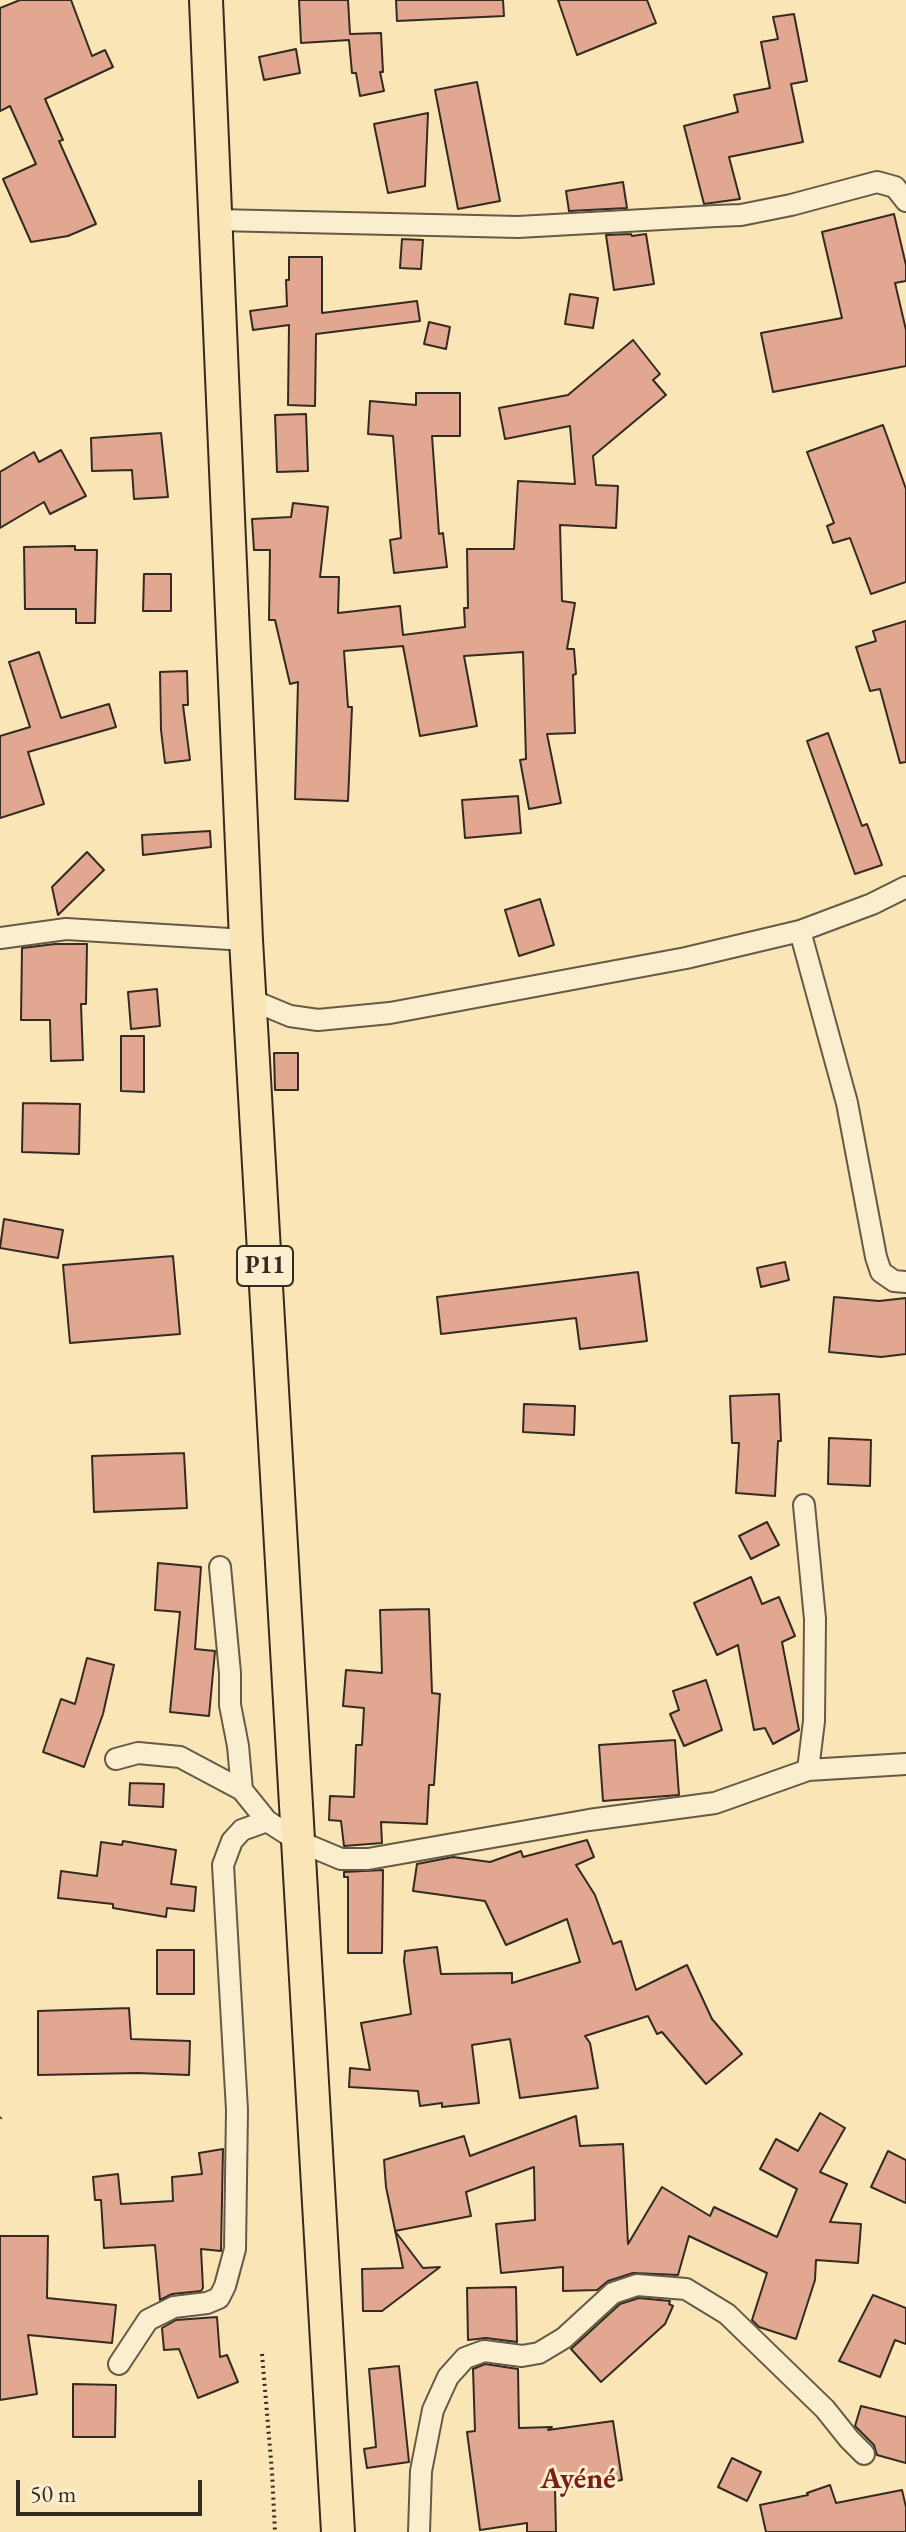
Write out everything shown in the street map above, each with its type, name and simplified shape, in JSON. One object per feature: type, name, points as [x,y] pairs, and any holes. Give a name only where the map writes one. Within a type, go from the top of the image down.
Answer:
[{"type":"main road","name":"P11","points":[[206,0],[249,999],[338,2532]]},
{"type":"street","points":[[217,220],[518,227],[728,216],[791,205],[877,182],[895,187],[906,201]]},
{"type":"street","points":[[249,999],[290,1016],[318,1020],[390,1013],[686,958],[800,931],[872,904],[906,887]]},
{"type":"street","points":[[0,938],[66,929],[246,940]]},
{"type":"street","points":[[800,931],[847,1103],[876,1257],[881,1272],[894,1281],[906,1282]]},
{"type":"street","points":[[804,1505],[815,1619],[814,1721],[808,1770]]},
{"type":"street","points":[[220,1567],[230,1705],[242,1790]]},
{"type":"street","points":[[116,1759],[138,1753],[180,1757],[242,1790],[267,1821],[298,1841],[341,1859],[368,1859],[589,1820],[715,1803],[808,1770],[906,1764]]},
{"type":"street","points":[[119,2364],[148,2320],[174,2307],[207,2303],[219,2298],[225,2286],[235,2249],[237,2110],[223,1865],[232,1841],[242,1830],[267,1821]]},
{"type":"street","points":[[419,2532],[421,2471],[433,2410],[448,2377],[465,2358],[484,2351],[522,2356],[539,2353],[564,2338],[613,2293],[637,2285],[686,2289],[727,2314],[825,2409],[864,2454]]},
{"type":"path","points":[[262,2354],[275,2532]]},
{"type":"building","points":[[20,0],[71,0],[92,56],[105,50],[113,67],[45,99],[63,140],[59,141],[96,224],[68,236],[31,242],[3,179],[36,164],[10,106],[0,111],[0,8]]},
{"type":"building","points":[[299,0],[348,0],[350,34],[381,33],[383,72],[380,72],[384,91],[360,96],[356,73],[352,73],[349,40],[301,43]]},
{"type":"building","points":[[396,0],[503,0],[504,16],[397,21]]},
{"type":"building","points":[[558,0],[647,0],[656,23],[577,55]]},
{"type":"building","points":[[794,14],[807,81],[791,84],[803,142],[729,157],[740,199],[704,204],[684,126],[738,112],[734,95],[770,88],[761,42],[778,39],[773,17]]},
{"type":"building","points":[[296,49],[300,73],[264,80],[259,57]]},
{"type":"building","points":[[477,82],[500,201],[458,209],[435,90]]},
{"type":"building","points":[[428,113],[425,186],[388,193],[374,124]]},
{"type":"building","points":[[623,182],[627,208],[569,211],[566,191]]},
{"type":"building","points":[[894,214],[906,265],[906,281],[895,283],[906,330],[906,366],[773,392],[761,333],[842,318],[822,232]]},
{"type":"building","points":[[646,234],[654,284],[614,290],[606,235]]},
{"type":"building","points":[[402,239],[423,240],[421,269],[400,268]]},
{"type":"building","points":[[289,257],[322,257],[322,313],[417,301],[420,321],[316,334],[315,406],[288,405],[289,325],[253,330],[250,311],[287,306]]},
{"type":"building","points":[[570,294],[598,298],[593,328],[565,324]]},
{"type":"building","points":[[429,322],[450,327],[446,349],[424,344]]},
{"type":"building","points":[[633,340],[660,374],[653,380],[666,395],[593,456],[596,485],[618,486],[616,528],[560,525],[562,601],[575,603],[567,649],[574,649],[576,674],[573,675],[575,733],[547,734],[561,803],[529,809],[520,760],[526,759],[523,652],[464,656],[477,726],[420,736],[403,646],[344,651],[348,707],[352,707],[348,801],[295,799],[298,682],[290,684],[275,620],[269,620],[270,550],[254,550],[252,519],[291,517],[293,503],[328,507],[320,577],[339,577],[338,613],[400,606],[403,635],[465,627],[464,608],[468,608],[467,549],[514,549],[518,481],[575,484],[570,426],[505,439],[499,408],[568,395]]},
{"type":"building","points":[[416,393],[460,393],[460,436],[432,436],[439,534],[443,533],[447,567],[394,573],[390,540],[401,538],[393,436],[368,434],[370,401],[416,405]]},
{"type":"building","points":[[306,414],[308,471],[277,472],[275,415]]},
{"type":"building","points":[[883,425],[906,489],[906,582],[871,594],[850,538],[833,543],[827,526],[834,523],[807,452]]},
{"type":"building","points":[[161,433],[168,497],[134,499],[132,470],[92,471],[91,438]]},
{"type":"building","points":[[61,450],[86,496],[50,514],[44,502],[0,528],[0,472],[34,452],[39,462]]},
{"type":"building","points":[[75,546],[75,550],[97,550],[95,623],[76,623],[76,609],[25,609],[24,547]]},
{"type":"building","points":[[144,574],[171,574],[171,611],[143,611]]},
{"type":"building","points":[[906,621],[906,762],[900,763],[880,689],[870,691],[856,647],[876,641],[873,631]]},
{"type":"building","points":[[39,652],[61,718],[109,704],[116,727],[28,752],[44,804],[0,818],[0,736],[30,727],[9,662]]},
{"type":"building","points":[[187,671],[188,705],[183,705],[190,760],[165,763],[160,672]]},
{"type":"building","points":[[828,733],[862,826],[867,824],[882,865],[855,874],[807,741]]},
{"type":"building","points":[[518,796],[521,833],[465,838],[462,800]]},
{"type":"building","points":[[210,831],[211,847],[143,855],[142,835]]},
{"type":"building","points":[[87,852],[104,870],[58,915],[52,887]]},
{"type":"building","points":[[540,899],[554,945],[519,956],[505,910]]},
{"type":"building","points":[[87,944],[86,1004],[81,1004],[83,1060],[51,1061],[50,1020],[21,1020],[22,948]]},
{"type":"building","points":[[157,989],[160,1026],[131,1029],[128,992]]},
{"type":"building","points":[[121,1036],[144,1036],[144,1092],[121,1091]]},
{"type":"building","points":[[274,1053],[298,1053],[298,1090],[275,1090]]},
{"type":"building","points":[[23,1103],[80,1104],[79,1154],[22,1152]]},
{"type":"building","points":[[4,1219],[63,1230],[58,1258],[0,1248]]},
{"type":"building","points":[[173,1256],[180,1334],[70,1343],[63,1265]]},
{"type":"building","points":[[785,1262],[789,1280],[761,1287],[757,1268]]},
{"type":"building","points":[[638,1272],[647,1341],[580,1349],[576,1318],[441,1334],[437,1297]]},
{"type":"building","points":[[834,1297],[879,1301],[906,1298],[906,1354],[881,1357],[829,1352]]},
{"type":"building","points":[[779,1394],[781,1441],[778,1441],[775,1496],[736,1493],[739,1443],[732,1443],[730,1396]]},
{"type":"building","points":[[524,1404],[575,1406],[574,1435],[523,1432]]},
{"type":"building","points":[[829,1438],[871,1440],[870,1486],[828,1484]]},
{"type":"building","points":[[184,1453],[187,1508],[94,1512],[92,1456]]},
{"type":"building","points":[[767,1522],[779,1545],[751,1559],[739,1536]]},
{"type":"building","points":[[158,1563],[201,1567],[195,1649],[215,1651],[209,1716],[170,1712],[180,1612],[155,1610]]},
{"type":"building","points":[[751,1577],[762,1604],[779,1597],[795,1636],[782,1642],[799,1730],[773,1744],[765,1728],[754,1730],[738,1645],[717,1655],[694,1603]]},
{"type":"building","points":[[429,1609],[432,1693],[440,1694],[434,1785],[429,1785],[427,1824],[381,1822],[382,1843],[344,1846],[341,1821],[329,1820],[330,1796],[354,1797],[356,1745],[362,1745],[364,1708],[343,1706],[346,1670],[382,1673],[380,1610]]},
{"type":"building","points":[[87,1658],[114,1665],[103,1714],[84,1767],[43,1752],[61,1699],[75,1704]]},
{"type":"building","points":[[706,1680],[722,1730],[684,1746],[670,1714],[679,1710],[673,1691]]},
{"type":"building","points":[[675,1740],[679,1795],[603,1801],[599,1745]]},
{"type":"building","points":[[130,1783],[164,1784],[163,1807],[129,1805]]},
{"type":"building","points":[[587,1840],[594,1857],[576,1865],[595,1895],[613,1944],[621,1941],[636,1990],[687,1965],[712,2019],[742,2054],[706,2084],[662,2032],[657,2034],[648,2016],[585,2036],[590,2043],[598,2088],[520,2098],[510,2039],[472,2045],[479,2103],[420,2106],[418,2091],[349,2087],[350,2068],[370,2070],[361,2023],[411,2014],[405,1951],[437,1947],[441,1974],[512,1973],[512,1983],[580,1962],[567,1919],[506,1945],[485,1901],[413,1891],[417,1864],[453,1857],[490,1862],[521,1851],[523,1857]]},
{"type":"building","points":[[123,1841],[176,1850],[171,1884],[196,1887],[194,1911],[167,1908],[166,1917],[113,1908],[113,1904],[58,1898],[61,1871],[97,1876],[101,1842],[122,1845]]},
{"type":"building","points":[[383,1870],[382,1953],[348,1953],[348,1877],[344,1877],[344,1872]]},
{"type":"building","points":[[157,1950],[194,1950],[194,1994],[157,1994]]},
{"type":"building","points":[[129,2008],[131,2039],[190,2041],[189,2075],[38,2075],[38,2011]]},
{"type":"building","points":[[820,2113],[845,2128],[820,2172],[847,2184],[830,2222],[861,2224],[858,2263],[816,2260],[815,2280],[796,2339],[759,2327],[752,2320],[767,2273],[689,2236],[678,2275],[633,2273],[608,2281],[597,2290],[563,2291],[563,2267],[501,2273],[496,2224],[535,2220],[534,2167],[466,2192],[471,2216],[395,2231],[384,2160],[464,2136],[470,2156],[576,2116],[580,2146],[623,2144],[628,2244],[662,2187],[710,2216],[714,2207],[777,2237],[797,2189],[760,2169],[776,2139],[798,2151]]},
{"type":"building","points":[[223,2149],[221,2251],[201,2249],[201,2291],[172,2294],[160,2300],[155,2245],[104,2248],[101,2200],[95,2200],[93,2177],[118,2174],[121,2204],[173,2201],[172,2177],[202,2174],[199,2153]]},
{"type":"building","points":[[888,2151],[906,2160],[906,2203],[871,2187]]},
{"type":"building","points":[[395,2231],[423,2268],[440,2267],[382,2311],[363,2311],[362,2269],[403,2268]]},
{"type":"building","points":[[0,2236],[48,2236],[47,2298],[116,2305],[112,2343],[28,2335],[37,2394],[0,2400]]},
{"type":"building","points":[[516,2287],[517,2342],[486,2338],[468,2340],[467,2288]]},
{"type":"building","points":[[873,2295],[906,2308],[906,2344],[895,2340],[880,2377],[839,2361]]},
{"type":"building","points":[[639,2298],[670,2301],[669,2304],[673,2306],[665,2324],[601,2382],[571,2349],[620,2304]]},
{"type":"building","points":[[217,2317],[220,2357],[227,2355],[238,2382],[198,2398],[179,2349],[164,2350],[162,2328],[176,2320]]},
{"type":"building","points":[[485,2364],[518,2369],[519,2428],[552,2427],[548,2430],[613,2421],[622,2480],[555,2489],[556,2532],[527,2532],[527,2523],[480,2530],[467,2432],[475,2431],[473,2369]]},
{"type":"building","points":[[399,2366],[409,2462],[367,2468],[364,2449],[376,2447],[369,2369]]},
{"type":"building","points":[[73,2384],[116,2385],[115,2437],[73,2437]]},
{"type":"building","points":[[861,2406],[906,2417],[906,2463],[877,2455],[874,2445],[855,2426]]},
{"type":"building","points":[[732,2458],[761,2472],[747,2501],[718,2487]]},
{"type":"building","points":[[830,2485],[836,2503],[902,2490],[906,2532],[766,2532],[760,2505],[808,2495]]},
{"type":"district","name":"Ayéné","points":[[578,2480]]}]
